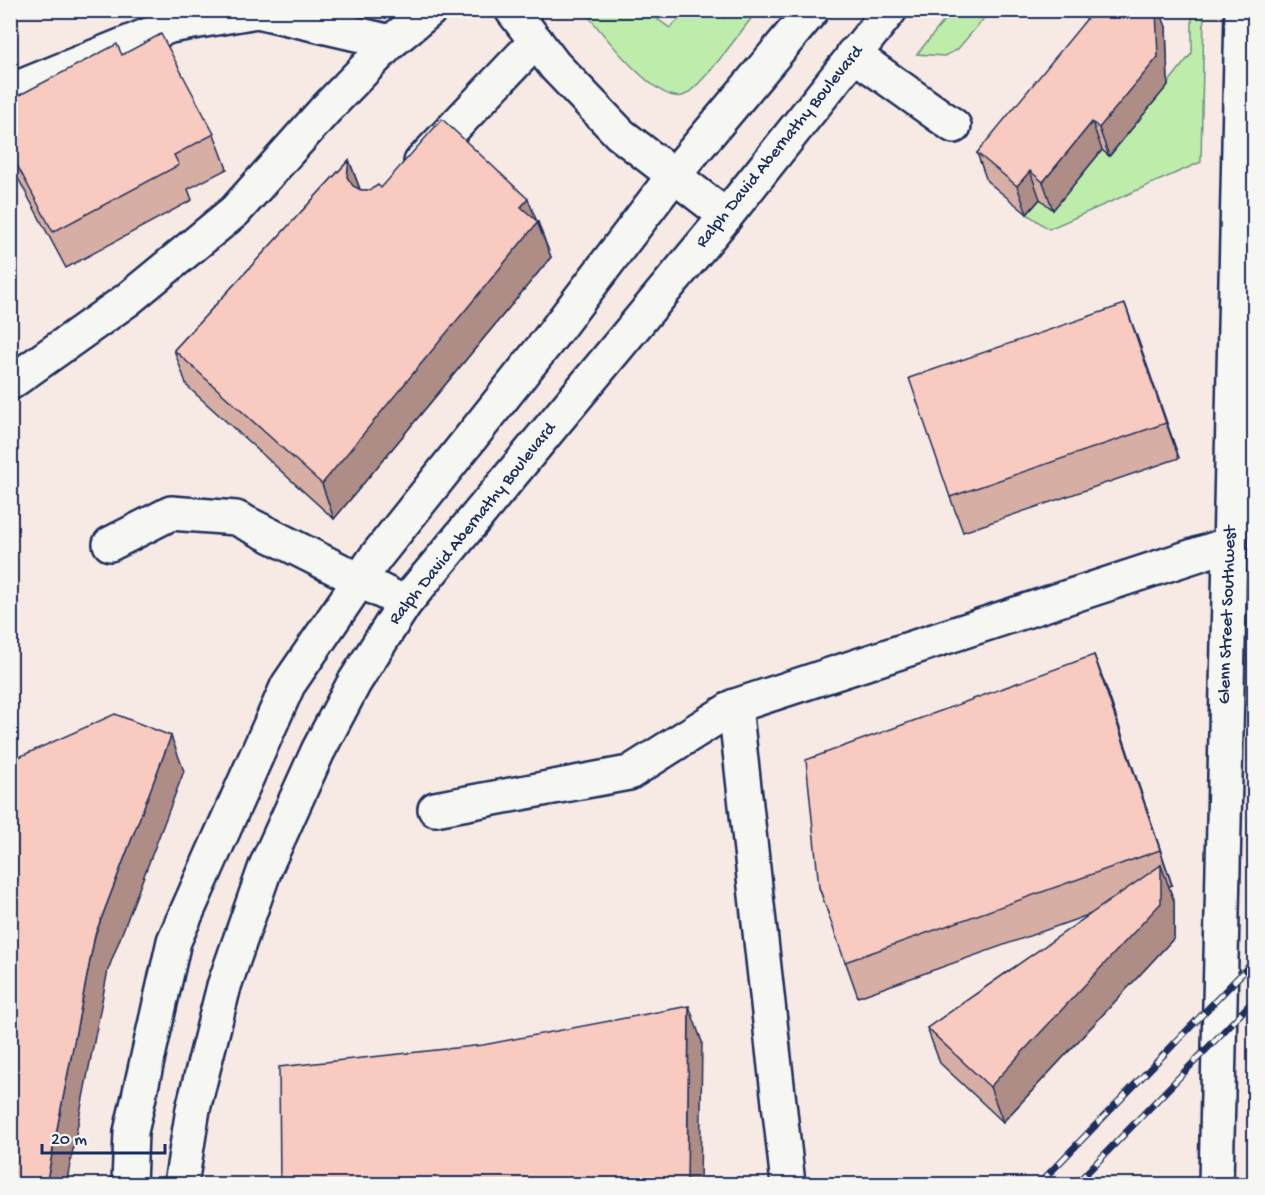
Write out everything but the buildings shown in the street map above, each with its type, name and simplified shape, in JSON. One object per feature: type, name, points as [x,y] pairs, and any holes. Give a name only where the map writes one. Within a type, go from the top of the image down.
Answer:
[{"type":"main road","points":[[10,383],[127,300],[235,211],[325,110],[391,42],[430,10]]},
{"type":"main road","points":[[512,10],[555,66],[620,134],[726,216]]},
{"type":"main road","points":[[129,1185],[131,1132],[174,941],[288,684],[359,579],[547,342],[674,176],[812,10]]},
{"type":"main road","name":"Ralph David Abernathy Boulevard","points":[[181,1185],[193,1109],[224,986],[266,866],[318,751],[354,683],[405,603],[726,216],[890,10]]},
{"type":"main road","name":"Glenn Street Southwest","points":[[1216,1185],[1242,10]]},
{"type":"main road","points":[[10,91],[170,26],[257,11],[391,42]]},
{"type":"main road","points":[[402,182],[536,41]]},
{"type":"main road","points":[[853,54],[954,126]]},
{"type":"main road","points":[[110,544],[171,513],[236,518],[405,603]]},
{"type":"main road","points":[[435,809],[629,773],[735,706],[1230,544]]},
{"type":"main road","points":[[735,706],[788,1185]]},
{"type":"shaded area","points":[[11,11],[1254,11],[1254,1184],[11,1184]]},
{"type":"green space","points":[[953,10],[990,11],[957,50],[944,56],[917,54]]},
{"type":"green space","points":[[584,11],[646,11],[670,28],[687,11],[714,11],[724,18],[730,11],[757,11],[709,72],[682,96],[671,95],[643,77]]},
{"type":"green space","points":[[1192,11],[1204,11],[1201,162],[1049,229],[1027,214],[1040,199],[1102,150],[1110,156],[1192,53]]},
{"type":"railway","points":[[1039,1184],[1254,961]]},
{"type":"railway","points":[[1076,1184],[1254,1000]]}]
